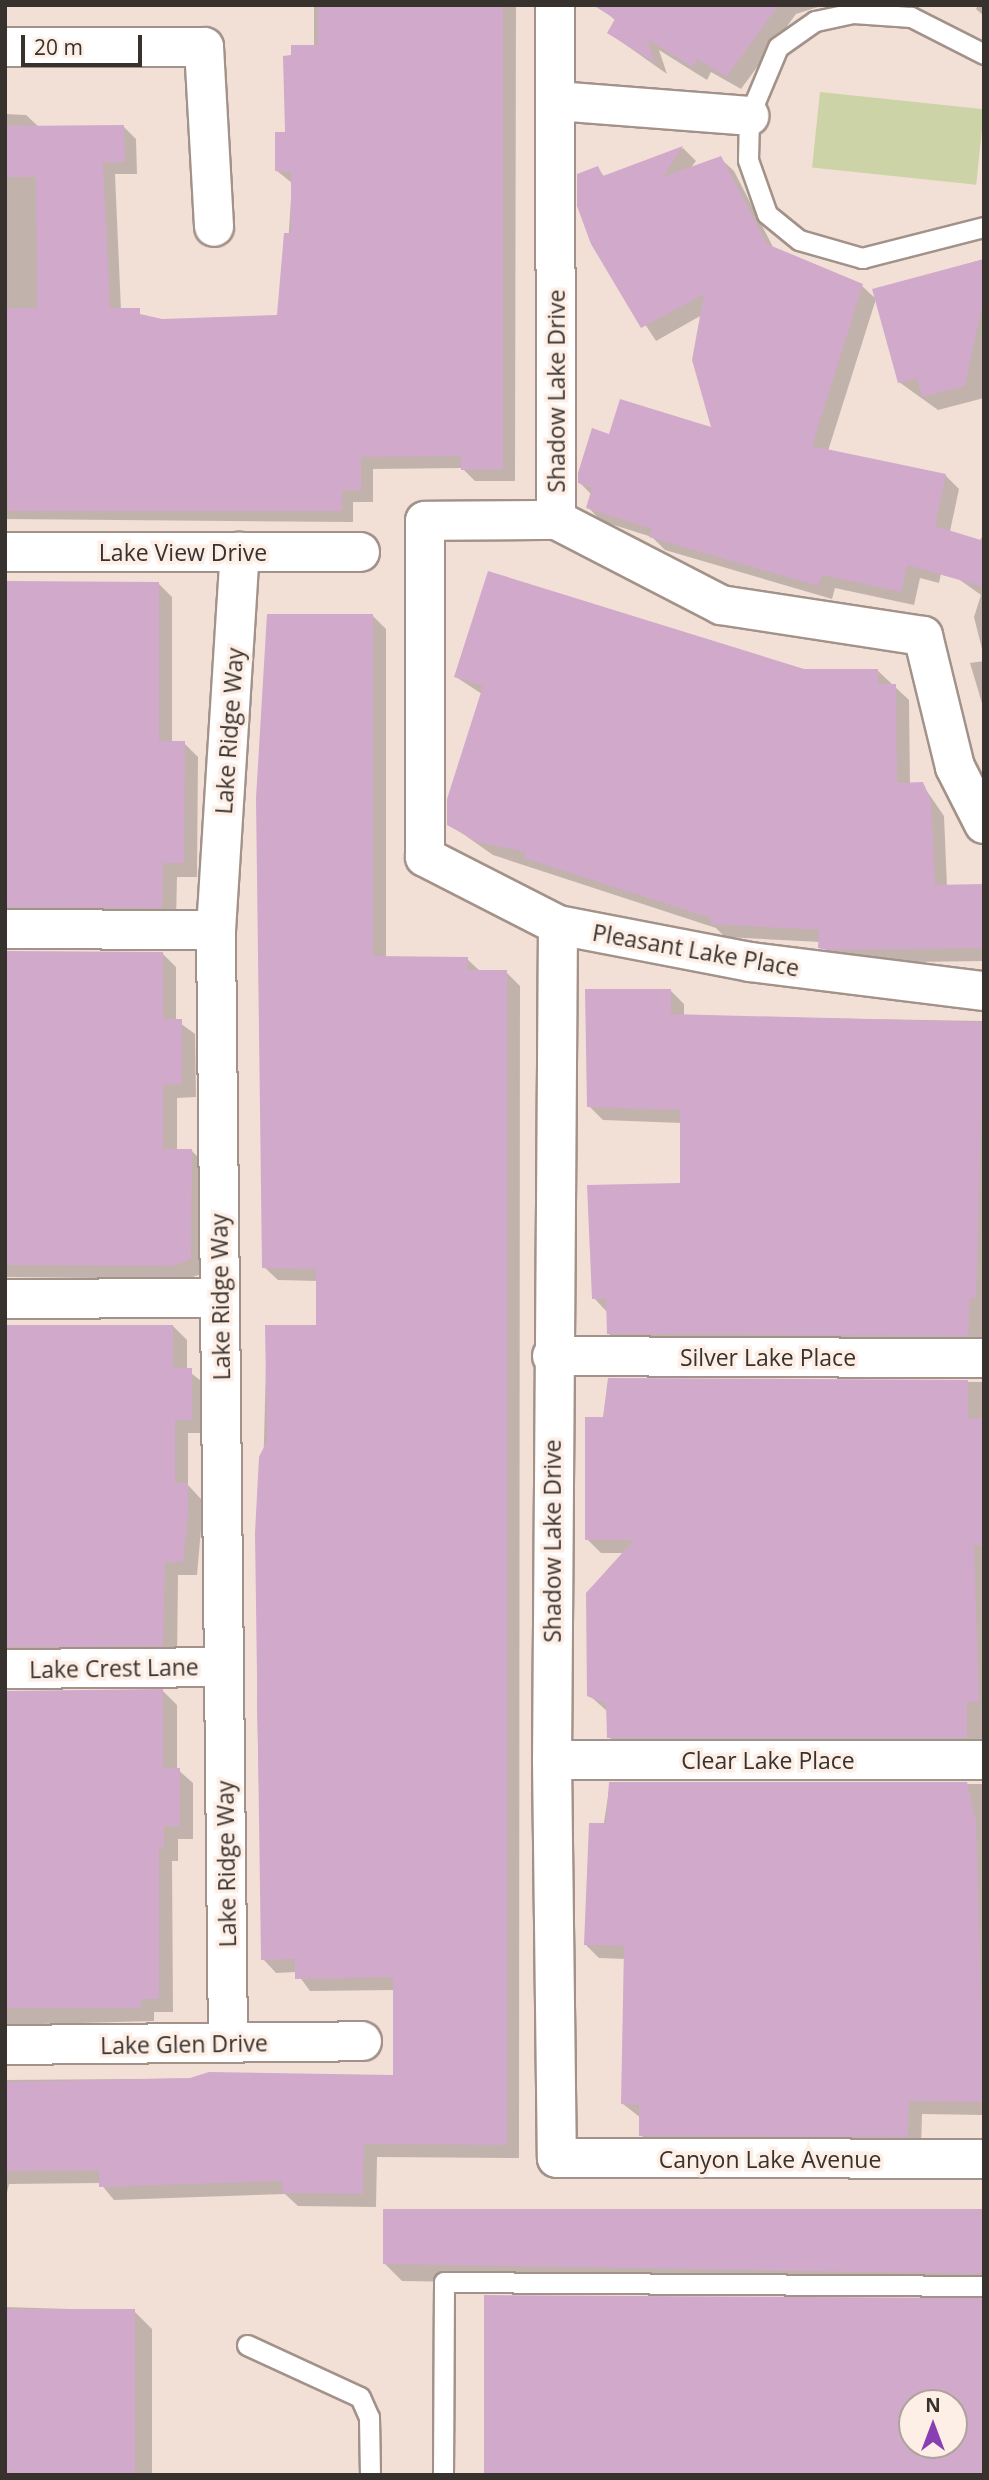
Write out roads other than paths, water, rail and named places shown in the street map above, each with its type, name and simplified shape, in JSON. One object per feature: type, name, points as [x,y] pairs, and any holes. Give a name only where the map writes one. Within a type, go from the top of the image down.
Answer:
[{"type":"street","name":"Shadow Lake Drive","points":[[425,857],[425,521],[556,520],[555,5]]},
{"type":"street","points":[[5,47],[204,47],[214,227]]},
{"type":"street","points":[[556,101],[749,116]]},
{"type":"street","points":[[556,520],[721,605],[923,636],[955,767],[984,824]]},
{"type":"street","name":"Lake View Drive","points":[[5,552],[360,552]]},
{"type":"street","name":"Lake Ridge Way","points":[[228,2043],[216,930],[240,552]]},
{"type":"street","name":"Pleasant Lake Place","points":[[425,857],[558,925],[750,962],[984,991]]},
{"type":"street","name":"Shadow Lake Drive","points":[[557,2158],[552,1760],[552,1356],[558,925]]},
{"type":"street","points":[[5,929],[216,930]]},
{"type":"street","points":[[5,1299],[220,1298]]},
{"type":"street","name":"Silver Lake Place","points":[[552,1356],[984,1358]]},
{"type":"street","name":"Lake Crest Lane","points":[[5,1669],[224,1667]]},
{"type":"street","name":"Clear Lake Place","points":[[552,1760],[984,1760]]},
{"type":"street","name":"Lake Glen Drive","points":[[5,2045],[362,2042]]},
{"type":"street","name":"Canyon Lake Avenue","points":[[557,2158],[984,2160]]},
{"type":"lane","points":[[984,54],[911,16],[853,13],[815,21],[778,47],[749,116],[748,160],[767,214],[799,240],[862,258],[984,227]]},
{"type":"lane","points":[[443,2475],[444,2283],[984,2286]]},
{"type":"lane","points":[[247,2345],[360,2397],[369,2417],[370,2475]]}]
